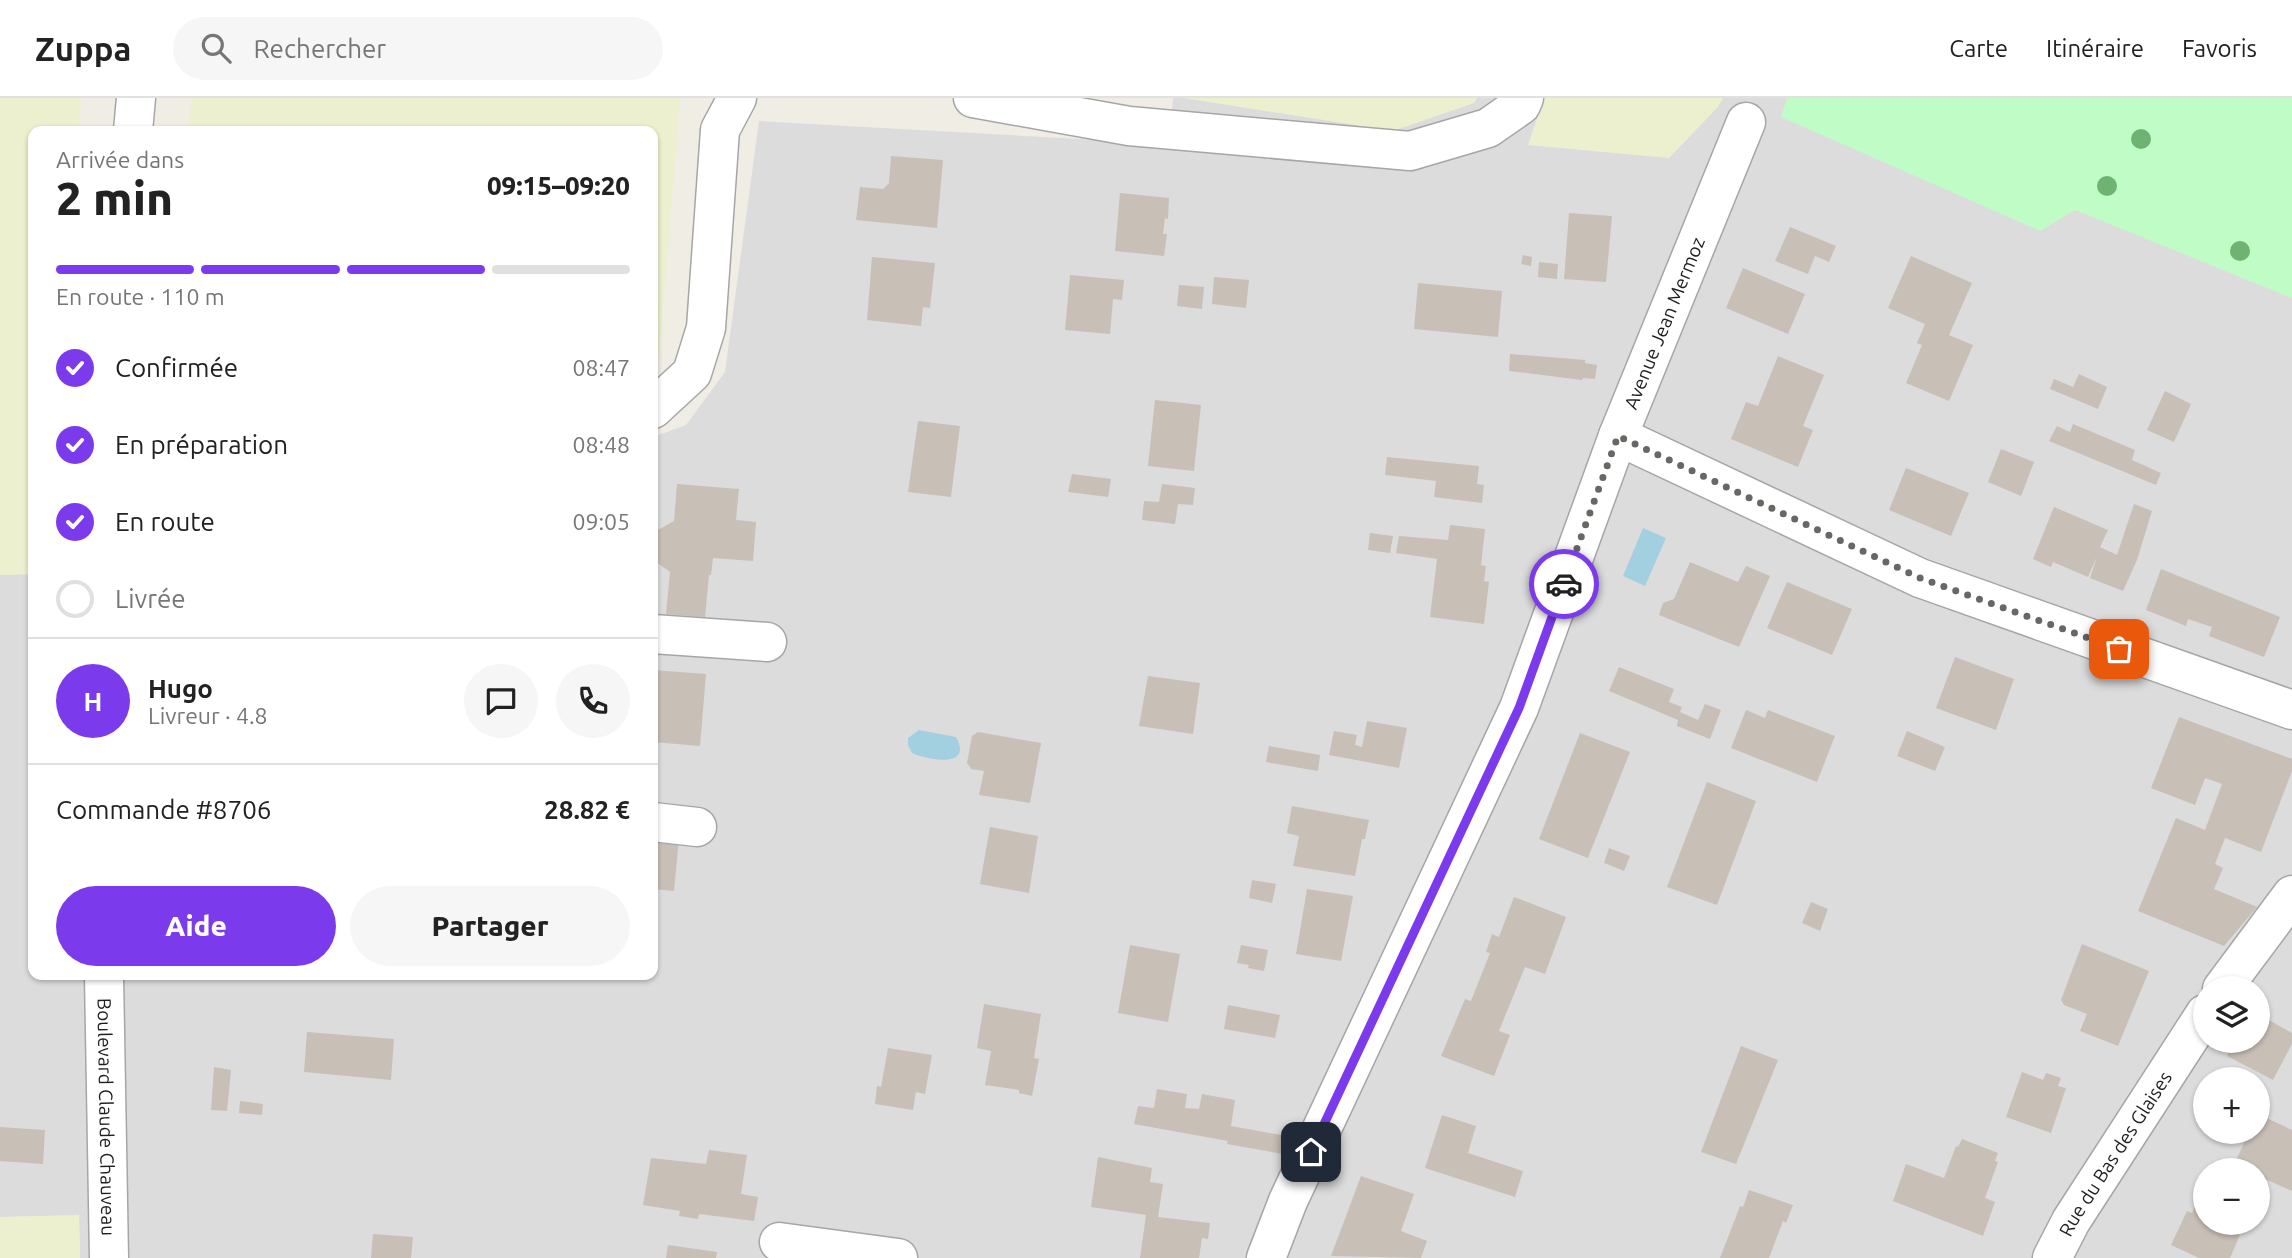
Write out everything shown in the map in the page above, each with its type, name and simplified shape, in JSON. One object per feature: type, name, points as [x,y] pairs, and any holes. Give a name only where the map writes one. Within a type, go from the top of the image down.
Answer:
[{"type":"street","points":[[133,126],[136,98]]},
{"type":"street","points":[[658,404],[692,373],[706,328],[720,130],[737,98]]},
{"type":"street","points":[[973,98],[1129,126],[1410,151],[1488,128],[1521,105],[1524,98]]},
{"type":"street","name":"Avenue Jean Mermoz","points":[[1266,1258],[1294,1189],[1519,708],[1618,436],[1746,122]]},
{"type":"street","points":[[1618,436],[1920,578],[2292,710]]},
{"type":"street","points":[[658,634],[767,642]]},
{"type":"street","points":[[658,823],[697,827]]},
{"type":"street","points":[[2232,976],[2292,895]]},
{"type":"street","name":"Boulevard Claude Chauveau","points":[[104,980],[109,1258]]},
{"type":"street","name":"Rue du Bas des Glaises","points":[[2052,1258],[2071,1221],[2193,1033]]},
{"type":"street","points":[[779,1242],[898,1258]]},
{"type":"shaded area","points":[[1173,98],[2292,98],[2292,1258],[80,1258],[79,1216],[0,1217],[0,575],[28,574],[28,980],[658,980],[658,435],[686,425],[725,372],[759,121],[1169,144]]},
{"type":"green space","points":[[0,98],[81,98],[79,126],[28,126],[28,574],[0,575]]},
{"type":"green space","points":[[192,98],[680,98],[659,357],[658,126],[189,126]]},
{"type":"green space","points":[[1184,98],[1477,98],[1474,103],[1393,131]]},
{"type":"green space","points":[[1544,98],[1723,98],[1718,107],[1669,158],[1528,145]]},
{"type":"green space","points":[[1787,98],[2292,98],[2292,298],[2075,210],[2040,231],[1781,117]]},
{"type":"green space","points":[[79,1215],[80,1258],[0,1258],[0,1217]]},
{"type":"water","points":[[1643,528],[1666,538],[1645,586],[1623,576]]},
{"type":"water","points":[[919,730],[956,737],[960,747],[959,754],[946,760],[912,753],[908,738]]},
{"type":"building","points":[[891,156],[943,160],[937,228],[856,220],[860,187],[883,189],[889,183]]},
{"type":"building","points":[[1120,193],[1169,198],[1168,219],[1165,218],[1163,234],[1167,234],[1164,256],[1115,251]]},
{"type":"building","points":[[1569,213],[1612,216],[1606,282],[1564,279]]},
{"type":"building","points":[[1790,227],[1836,246],[1829,262],[1815,256],[1808,274],[1775,261]]},
{"type":"building","points":[[1523,255],[1532,257],[1531,266],[1521,264]]},
{"type":"building","points":[[1911,256],[1972,283],[1949,335],[1973,345],[1949,401],[1906,383],[1922,345],[1917,343],[1925,324],[1888,308]]},
{"type":"building","points":[[872,257],[935,263],[930,308],[923,307],[921,326],[867,320]]},
{"type":"building","points":[[1539,262],[1558,264],[1557,279],[1538,277]]},
{"type":"building","points":[[1743,268],[1805,294],[1788,334],[1726,308]]},
{"type":"building","points":[[1070,275],[1124,280],[1122,300],[1113,299],[1110,334],[1065,330]]},
{"type":"building","points":[[1214,277],[1249,280],[1246,308],[1212,304]]},
{"type":"building","points":[[1418,283],[1502,291],[1498,337],[1414,329]]},
{"type":"building","points":[[1179,285],[1204,287],[1202,309],[1177,306]]},
{"type":"building","points":[[1510,354],[1585,360],[1585,363],[1597,365],[1595,379],[1582,380],[1509,371]]},
{"type":"building","points":[[1778,356],[1824,375],[1803,426],[1813,430],[1798,467],[1731,439],[1746,402],[1758,406]]},
{"type":"building","points":[[2079,374],[2107,387],[2098,409],[2050,389],[2054,379],[2073,387]]},
{"type":"building","points":[[2165,391],[2191,404],[2174,442],[2147,430]]},
{"type":"building","points":[[1155,400],[1201,405],[1194,471],[1148,466]]},
{"type":"building","points":[[918,421],[960,426],[951,497],[908,492]]},
{"type":"building","points":[[2073,424],[2135,450],[2132,460],[2161,473],[2156,485],[2049,441],[2057,426],[2070,432]]},
{"type":"building","points":[[2001,449],[2034,462],[2021,496],[1988,482]]},
{"type":"building","points":[[1387,457],[1479,466],[1477,484],[1484,485],[1482,503],[1434,497],[1436,481],[1385,475]]},
{"type":"building","points":[[1906,468],[1969,493],[1951,536],[1889,510]]},
{"type":"building","points":[[1072,474],[1111,479],[1108,497],[1068,492]]},
{"type":"building","points":[[677,484],[739,489],[736,520],[756,522],[753,561],[713,558],[705,617],[666,614],[670,572],[658,563],[658,530],[674,521]]},
{"type":"building","points":[[1162,484],[1195,488],[1193,505],[1178,504],[1175,524],[1142,520],[1144,501],[1159,502]]},
{"type":"building","points":[[2134,504],[2152,511],[2137,560],[2123,591],[2090,578],[2097,556],[2088,577],[2053,562],[2051,567],[2033,559],[2054,507],[2108,530],[2100,547],[2117,555]]},
{"type":"building","points":[[1450,525],[1485,529],[1481,565],[1486,566],[1484,581],[1489,582],[1484,624],[1430,617],[1437,559],[1396,553],[1399,536],[1448,540]]},
{"type":"building","points":[[1370,533],[1393,536],[1390,553],[1368,550]]},
{"type":"building","points":[[1690,562],[1738,582],[1746,566],[1770,576],[1739,647],[1659,615],[1663,603],[1674,599]]},
{"type":"building","points":[[2161,569],[2280,617],[2264,657],[2209,636],[2212,627],[2188,619],[2186,626],[2146,610]]},
{"type":"building","points":[[1787,582],[1852,609],[1832,655],[1767,628]]},
{"type":"building","points":[[1955,657],[2014,679],[1996,730],[1936,708]]},
{"type":"building","points":[[1619,667],[1674,689],[1669,702],[1682,707],[1680,712],[1698,720],[1705,704],[1721,710],[1710,739],[1677,726],[1678,720],[1609,691]]},
{"type":"building","points":[[658,670],[706,674],[700,746],[658,742]]},
{"type":"building","points":[[1148,676],[1200,683],[1193,734],[1139,726]]},
{"type":"building","points":[[1746,710],[1765,718],[1768,710],[1835,736],[1817,782],[1731,748]]},
{"type":"building","points":[[2179,717],[2292,759],[2292,771],[2261,852],[2225,838],[2215,864],[2223,868],[2214,889],[2257,907],[2224,946],[2138,911],[2176,818],[2205,830],[2222,784],[2205,778],[2195,805],[2151,788]]},
{"type":"building","points":[[1367,721],[1407,728],[1399,768],[1329,755],[1334,731],[1357,735],[1355,745],[1362,747]]},
{"type":"building","points":[[1907,731],[1945,747],[1935,771],[1897,756]]},
{"type":"building","points":[[978,732],[1041,743],[1030,803],[979,795],[984,771],[971,769],[967,763],[972,736]]},
{"type":"building","points":[[1580,733],[1630,752],[1588,858],[1539,839]]},
{"type":"building","points":[[1269,746],[1320,755],[1318,771],[1266,762]]},
{"type":"building","points":[[1707,782],[1756,801],[1717,905],[1667,887]]},
{"type":"building","points":[[1292,806],[1369,820],[1365,839],[1362,839],[1355,876],[1293,866],[1299,836],[1287,833]]},
{"type":"building","points":[[990,827],[1038,836],[1029,893],[980,884]]},
{"type":"building","points":[[658,837],[679,839],[674,891],[658,889]]},
{"type":"building","points":[[1609,848],[1630,856],[1624,871],[1604,863]]},
{"type":"building","points":[[1252,880],[1276,884],[1272,903],[1249,898]]},
{"type":"building","points":[[1307,889],[1353,896],[1341,961],[1296,954]]},
{"type":"building","points":[[1514,897],[1566,917],[1545,974],[1525,967],[1499,1031],[1510,1035],[1494,1076],[1441,1056],[1465,999],[1471,1001],[1490,953],[1486,952],[1492,934],[1499,937]]},
{"type":"building","points":[[1811,902],[1828,909],[1820,931],[1802,923]]},
{"type":"building","points":[[2082,944],[2149,971],[2118,1046],[2080,1031],[2087,1014],[2064,1005],[2061,1000]]},
{"type":"building","points":[[1130,945],[1180,954],[1168,1022],[1118,1013]]},
{"type":"building","points":[[1241,945],[1268,950],[1264,971],[1237,963]]},
{"type":"building","points":[[984,1004],[1041,1014],[1034,1058],[1039,1059],[1032,1096],[1019,1093],[1019,1090],[985,1085],[991,1051],[977,1048]]},
{"type":"building","points":[[1228,1005],[1280,1015],[1275,1038],[1224,1029]]},
{"type":"building","points":[[2270,1021],[2292,1033],[2292,1044],[2273,1080],[2270,1078],[2270,1067],[2248,1067],[2227,1056],[2229,1053],[2270,1053]]},
{"type":"building","points":[[307,1032],[394,1039],[391,1080],[304,1072]]},
{"type":"building","points":[[1741,1046],[1778,1060],[1736,1164],[1701,1152]]},
{"type":"building","points":[[888,1048],[932,1055],[925,1094],[916,1092],[913,1110],[875,1104],[877,1086],[881,1087]]},
{"type":"building","points":[[214,1067],[231,1070],[227,1111],[211,1110]]},
{"type":"building","points":[[2022,1072],[2043,1080],[2046,1073],[2061,1078],[2058,1086],[2066,1088],[2051,1133],[2006,1117]]},
{"type":"building","points":[[1157,1089],[1187,1094],[1185,1108],[1199,1109],[1202,1094],[1235,1100],[1231,1126],[1297,1138],[1288,1155],[1134,1124],[1138,1106],[1154,1108]]},
{"type":"building","points":[[240,1101],[263,1104],[262,1115],[239,1113]]},
{"type":"building","points":[[1442,1115],[1476,1126],[1468,1153],[1523,1171],[1515,1197],[1425,1168]]},
{"type":"building","points":[[2270,1120],[2292,1130],[2292,1191],[2270,1181],[2270,1158],[2237,1158],[2244,1144],[2270,1144]]},
{"type":"building","points":[[0,1127],[45,1130],[43,1164],[0,1161]]},
{"type":"building","points":[[1962,1139],[1998,1153],[1995,1161],[1998,1162],[1985,1198],[1995,1202],[1983,1236],[1893,1201],[1906,1164],[1944,1178],[1956,1146],[1958,1147]]},
{"type":"building","points":[[709,1150],[747,1155],[741,1194],[758,1197],[754,1221],[699,1214],[698,1219],[679,1216],[680,1211],[643,1205],[651,1158],[706,1164]]},
{"type":"building","points":[[1098,1157],[1152,1168],[1150,1182],[1163,1184],[1158,1217],[1210,1223],[1208,1239],[1202,1238],[1199,1258],[1140,1258],[1146,1215],[1091,1207]]},
{"type":"building","points":[[1361,1176],[1414,1194],[1401,1231],[1427,1241],[1421,1258],[1331,1256]]},
{"type":"building","points":[[1749,1190],[1793,1205],[1786,1223],[1783,1221],[1769,1258],[1720,1258],[1740,1206],[1743,1207]]},
{"type":"building","points":[[2187,1211],[2193,1211],[2193,1235],[2240,1235],[2230,1258],[2199,1258],[2171,1245]]},
{"type":"building","points":[[373,1234],[413,1237],[411,1258],[371,1258]]},
{"type":"building","points":[[668,1245],[717,1252],[716,1258],[666,1258]]},
{"type":"way so far","points":[[1564,584],[1618,436],[1920,578],[2119,649]]},
{"type":"route","points":[[1311,1152],[1519,708],[1564,584]]}]
